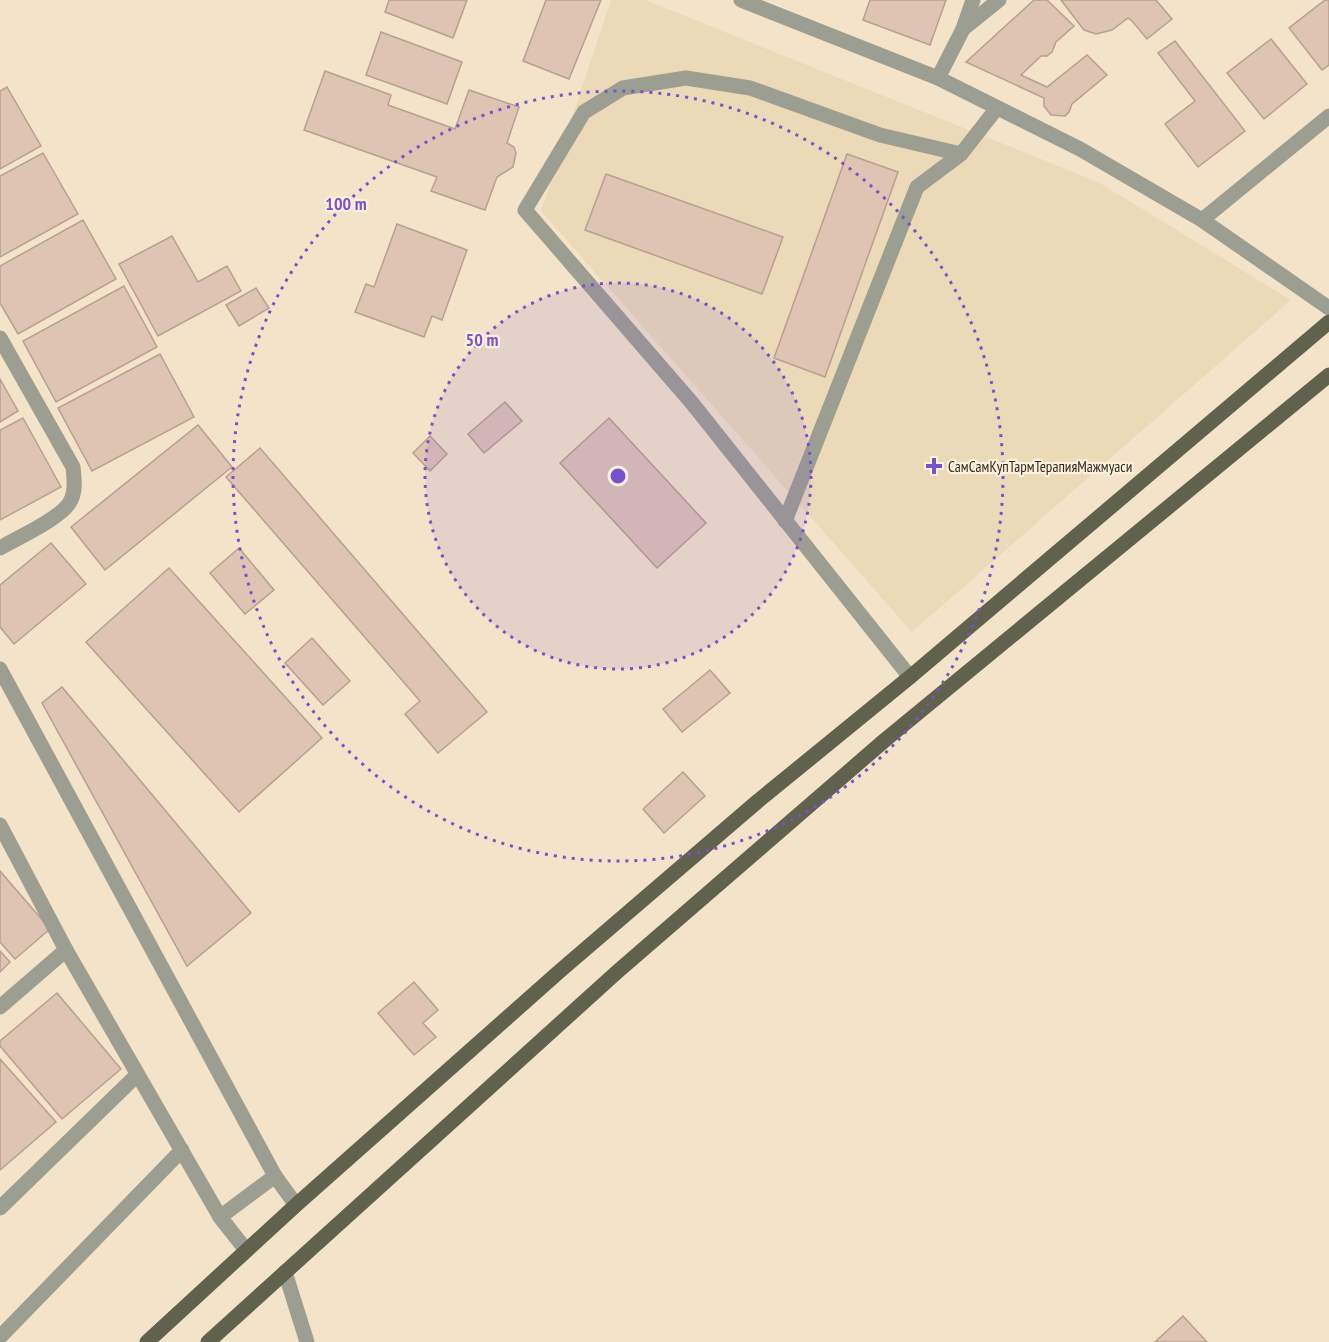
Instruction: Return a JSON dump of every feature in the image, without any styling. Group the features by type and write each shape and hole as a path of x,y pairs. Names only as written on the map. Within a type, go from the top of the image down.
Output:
{"main road":[{"path":"147,1342 296,1205 570,962 758,801 910,677 1329,322"},
{"path":"208,1342 617,972 885,740 1329,375"}],"street":[{"path":"741,0 938,78 1080,149 1202,220 1329,308"},
{"path":"938,78 963,29 973,0"},
{"path":"963,29 999,0"},
{"path":"910,677 692,403 525,210 584,112 623,88 686,78 750,88 880,135 961,154"},
{"path":"785,521 917,187 961,154 997,108"},
{"path":"1202,220 1329,116"},
{"path":"0,338 73,467 74,483 72,500 62,513 0,548"},
{"path":"0,669 275,1176 296,1205"},
{"path":"0,825 66,950 137,1075 220,1217 246,1250"},
{"path":"0,1007 66,950"},
{"path":"0,1208 137,1075"},
{"path":"0,1337 182,1150"},
{"path":"220,1217 275,1176"},
{"path":"285,1272 307,1342"}],"shaded area":[{"name":"СамСамКупТармТерапияМажмуаси","path":"611,0 645,0 1098,182 1291,300 912,632 541,211"}],"building":[{"path":"389,0 467,0 453,38 385,12"},
{"path":"546,0 601,0 569,79 523,61"},
{"path":"870,0 946,0 930,45 863,20"},
{"path":"1034,0 1047,0 1074,26 1056,42 1052,52 1047,56 1041,56 1021,75 1047,87 1087,55 1107,75 1072,104 1065,116 1051,115 1044,106 1044,98 966,62"},
{"path":"1061,0 1156,0 1172,19 1147,39 1128,18 1112,30 1096,34 1084,30"},
{"path":"1325,0 1329,0 1329,65 1322,70 1289,28"},
{"path":"381,32 462,62 447,104 366,75"},
{"path":"1271,39 1307,84 1264,119 1227,73"},
{"path":"1175,41 1245,131 1198,167 1165,124 1195,101 1158,53"},
{"path":"325,71 391,95 388,105 455,129 469,90 519,107 507,143 514,147 516,153 513,167 497,177 485,210 431,191 437,177 304,130"},
{"path":"7,87 41,146 0,169 0,91"},
{"path":"43,153 78,214 0,257 0,176"},
{"path":"847,154 898,172 825,377 774,358"},
{"path":"606,174 783,237 762,294 585,230"},
{"path":"83,220 116,279 18,334 0,303 0,266"},
{"path":"397,224 467,250 442,320 432,316 424,337 355,312 366,284 374,287"},
{"path":"172,236 198,282 227,266 241,291 158,336 119,264"},
{"path":"124,286 157,347 56,402 23,341"},
{"path":"256,288 269,308 239,326 226,305"},
{"path":"160,354 194,417 92,471 58,408"},
{"path":"0,379 18,411 0,422"},
{"path":"505,402 522,421 484,453 468,434"},
{"path":"23,418 61,487 0,520 0,430"},
{"path":"609,418 706,523 657,568 560,463"},
{"path":"198,425 232,467 105,570 71,527"},
{"path":"430,436 447,454 430,471 413,453"},
{"path":"260,448 487,712 438,753 405,714 420,701 226,477"},
{"path":"51,543 86,584 14,644 0,627 0,585"},
{"path":"239,548 274,590 245,614 210,573"},
{"path":"169,568 322,738 239,812 86,642"},
{"path":"312,638 350,681 323,705 285,663"},
{"path":"710,670 730,693 682,732 663,709"},
{"path":"62,687 251,913 187,966 42,703"},
{"path":"683,772 705,796 664,833 643,809"},
{"path":"0,871 50,929 15,959 0,942"},
{"path":"0,951 10,962 0,972"},
{"path":"414,982 438,1010 423,1023 436,1037 414,1055 378,1013"},
{"path":"57,993 121,1069 62,1119 0,1046 0,1041"},
{"path":"0,1059 56,1122 0,1170"},
{"path":"1183,1316 1207,1342 1155,1342"}],"place":[{"name":"СамСамКупТармТерапияМажмуаси","path":"934,466"}]}
